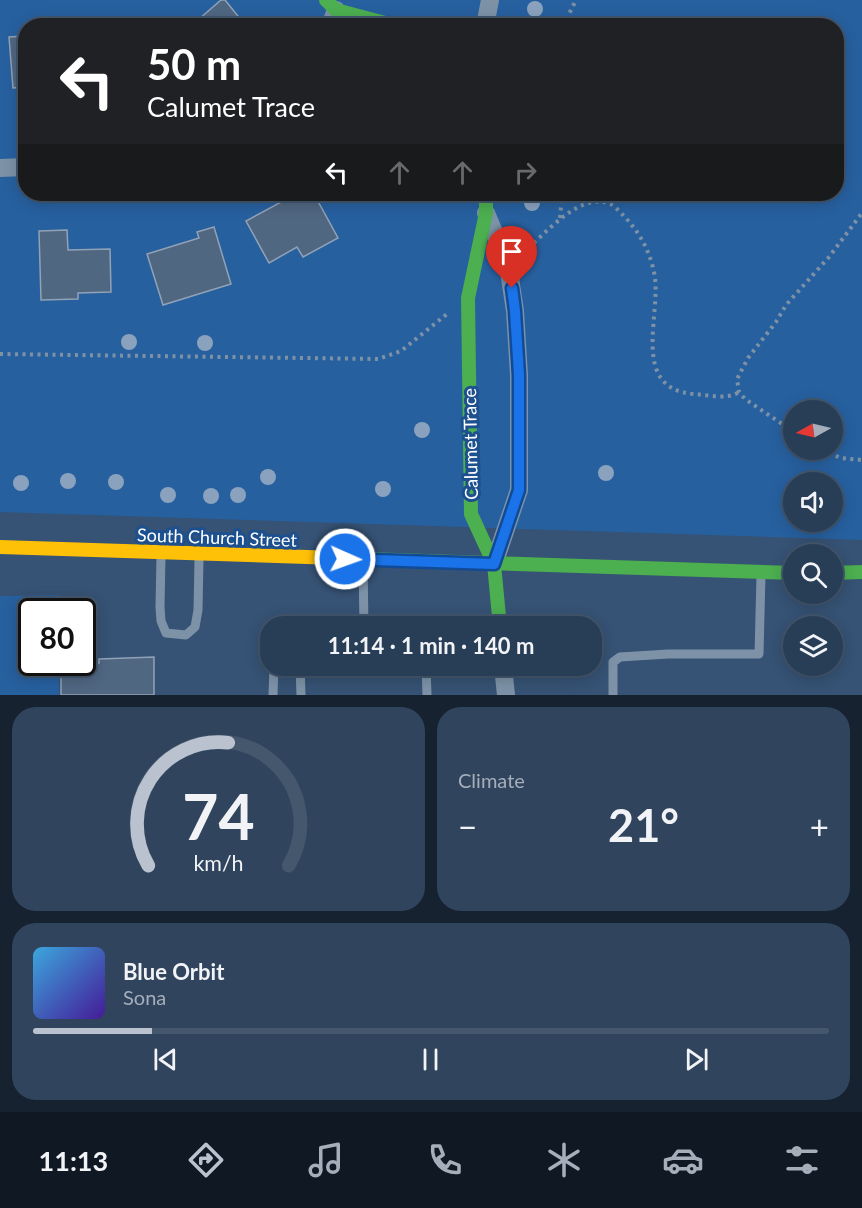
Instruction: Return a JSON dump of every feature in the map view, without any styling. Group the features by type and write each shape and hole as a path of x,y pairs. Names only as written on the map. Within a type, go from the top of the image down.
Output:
{"main road":[{"path":"331,12 360,18"},
{"name":"Calumet Trace","path":"486,201 486,213 468,298 471,514 494,564"},
{"name":"South Church Street","path":"0,548 783,573"},
{"path":"494,564 499,616"},
{"path":"843,573 862,572"}],"street":[{"path":"487,18 490,0"},
{"path":"0,168 18,167"},
{"name":"Calumet Trace","path":"486,213 508,265 515,311 519,375 519,490 494,564"},
{"path":"504,676 506,695"}],"lane":[{"path":"161,553 161,621 166,633 186,635 195,627 198,610 199,554"},
{"path":"363,559 364,616"},
{"path":"613,695 613,662 620,657 668,654 759,654 761,573"},
{"path":"273,695 274,676"},
{"path":"300,676 301,695"},
{"path":"426,676 427,695"}],"path":[{"path":"567,18 576,0"},
{"path":"560,218 561,201"},
{"path":"520,256 560,218 587,202 599,201 612,204 639,232 655,274 652,345 659,377 673,389 687,394 723,396 739,392"},
{"path":"783,425 745,399 739,392 738,379 748,358 786,305 829,257 862,213"},
{"path":"0,354 378,359 401,351 452,310"},
{"path":"843,458 862,460"}],"shaded area":[{"path":"0,0 862,0 862,540 0,512"},
{"path":"60,595 60,598 18,598 18,676 59,676 59,695 0,695 0,596"}],"building":[{"path":"221,0 225,0 240,18 200,18"},
{"path":"18,36 18,88 13,88 9,37"},
{"path":"283,201 318,201 338,238 303,257 297,247 269,263 246,221"},
{"path":"214,227 231,284 163,305 147,254 199,238 197,232"},
{"path":"67,230 68,250 110,249 111,292 78,293 78,299 41,300 39,231"},
{"path":"154,657 154,695 61,695 61,676 96,676 96,663 99,663 99,659"}],"traffic: fast":[{"path":"326,0 336,10 366,18"},
{"path":"486,201 486,213 468,298 471,514 494,564 499,616"},
{"path":"367,559 783,573"},
{"path":"843,573 862,572"}],"traffic: slow":[{"path":"0,547 367,559"}],"route":[{"path":"345,559 494,564 519,490 519,375 512,288"}]}
